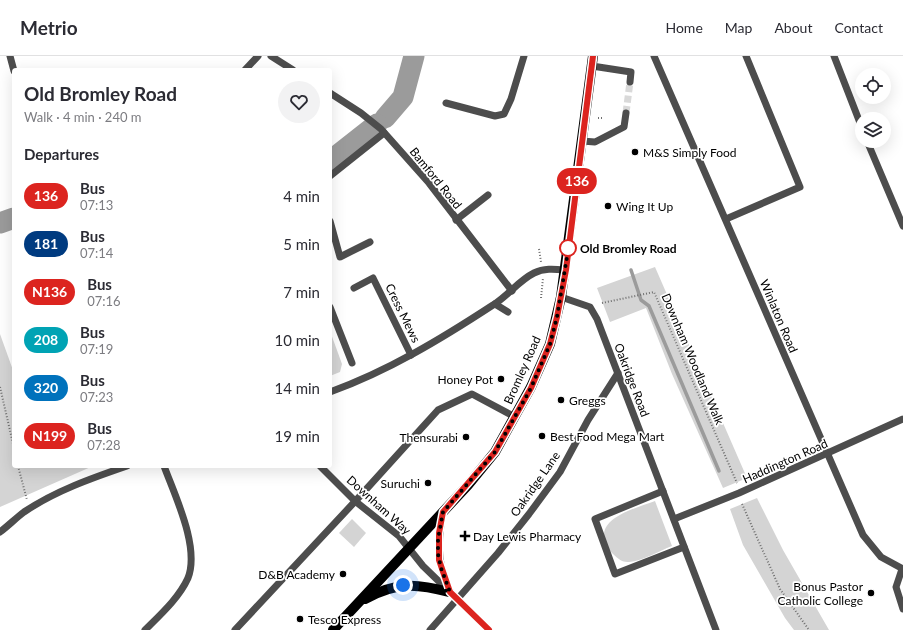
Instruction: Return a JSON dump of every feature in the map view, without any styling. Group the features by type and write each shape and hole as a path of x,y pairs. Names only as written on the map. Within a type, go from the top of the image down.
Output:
{"main road":[{"name":"Bromley Road","path":"333,630 443,512 495,452 531,388 550,344 561,297 566,270 593,61"},
{"path":"357,604 384,590 403,585 431,587 450,592"}],"street":[{"path":"10,56 13,68"},
{"path":"247,68 258,56"},
{"path":"271,56 290,68"},
{"path":"446,104 495,116 504,114 511,99 524,56"},
{"name":"Winlaton Road","path":"654,56 863,535 881,557 903,569"},
{"path":"726,219 800,187 746,56"},
{"path":"834,56 856,112"},
{"path":"593,61 631,72 630,82"},
{"name":"Bamford Road","path":"332,94 362,113 383,131 428,183 512,291"},
{"path":"582,141 595,142 624,127 626,113"},
{"path":"332,174 383,131"},
{"path":"870,148 903,226"},
{"path":"456,220 488,195"},
{"path":"332,228 340,257 370,242"},
{"path":"332,391 358,382 411,356 495,304 535,273 550,268 566,270"},
{"name":"Cress Mews","path":"354,288 373,278 411,356"},
{"name":"Oakridge Road","path":"561,297 583,303 594,311 716,630"},
{"path":"495,304 508,312"},
{"path":"332,312 352,363"},
{"name":"Oakridge Lane","path":"430,630 498,553 560,472 588,420 618,373"},
{"path":"235,630 438,410 472,394 515,417"},
{"name":"Haddington Road","path":"674,519 719,502 903,419"},
{"path":"0,532 24,512 60,492 87,480 121,468"},
{"path":"145,630 180,590 187,579 192,555 190,541 165,468"},
{"name":"Downham Way","path":"322,468 355,501 399,536 420,562 489,630"},
{"path":"663,491 595,519 615,574 684,547"},
{"path":"443,512 438,539 438,554 441,568 450,592"},
{"path":"903,569 896,587 903,609"}],"path":[{"name":"Downham Woodland Walk","path":"602,303 654,292 736,482"},
{"path":"0,387 12,439"},
{"path":"19,468 27,500"},
{"path":"742,504 780,589 808,630"}],"shaded area":[{"path":"655,267 747,478 723,488 672,374 646,308 610,322 597,288"},
{"path":"0,334 12,367 12,468 88,468 0,507"},
{"path":"332,336 342,364 340,372 332,375"},
{"path":"757,498 783,550 829,630 794,630 785,618 743,545 730,509"},
{"path":"655,501 672,546 645,558 624,562 611,552 605,541 604,532 608,524 625,512"},
{"path":"352,519 366,533 354,547 339,533"}],"waterway":[{"path":"385,118 403,97 414,56"},
{"path":"332,159 377,124"},
{"path":"0,223 12,219"},
{"path":"631,270 641,300 649,306 719,471"}],"tunnel":[{"path":"626,113 630,82"}],"bus line":[{"name":"136","path":"489,630 450,592 439,560 439,533 443,512 468,485 495,452 531,388 550,344 566,270 593,56"}],"place":[{"name":"M&S Simply Food","path":"635,152"},
{"name":"Wing It Up","path":"608,206"},
{"name":"Old Bromley Road","path":"568,248"},
{"name":"Honey Pot","path":"501,379"},
{"name":"Greggs","path":"561,400"},
{"name":"Best Food Mega Mart","path":"542,436"},
{"name":"Thensurabi","path":"466,437"},
{"name":"Suruchi","path":"428,483"},
{"name":"Day Lewis Pharmacy","path":"465,536"},
{"name":"D&B Academy","path":"343,574"},
{"name":"Bonus Pastor Catholic College","path":"871,593"},
{"name":"Tesco Express","path":"300,619"}],"route":[{"path":"403,585 431,587 450,592 444,578 438,554 438,539 443,512 468,485 495,452 531,388 550,344 557,317 569,245 568,248"}]}
